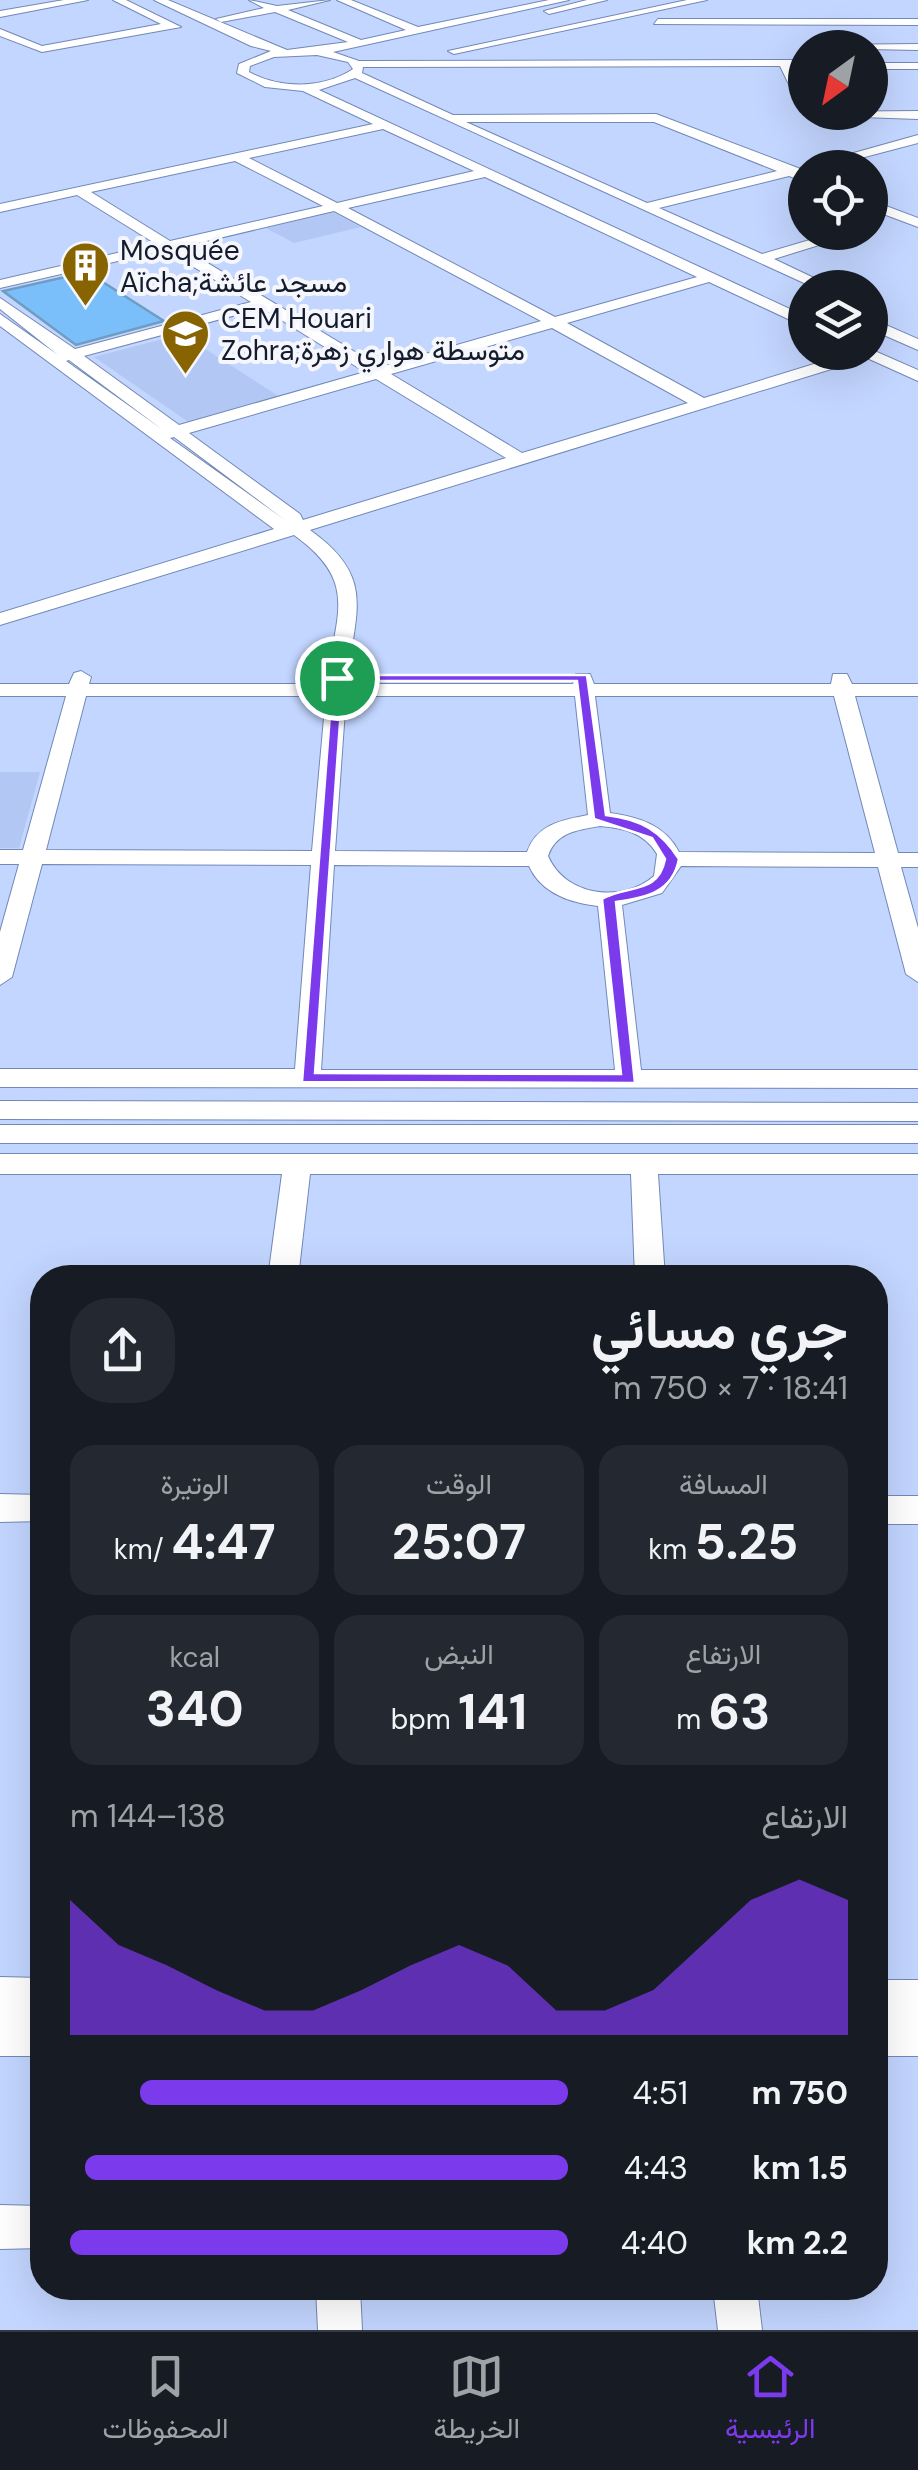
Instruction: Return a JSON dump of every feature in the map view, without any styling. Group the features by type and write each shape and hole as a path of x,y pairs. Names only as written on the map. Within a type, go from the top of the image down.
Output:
{"street":[{"path":"118,0 192,34"},
{"path":"143,0 242,46 243,73 258,81 347,94 788,296"},
{"path":"158,0 255,44 331,54 602,0"},
{"path":"181,0 272,42 308,52"},
{"path":"254,0 356,42"},
{"path":"221,18 325,0"},
{"path":"342,0 422,28"},
{"path":"360,0 422,28"},
{"path":"245,59 308,52 564,0"},
{"path":"450,44 668,0"},
{"path":"358,68 628,19 702,0"},
{"path":"0,14 58,2 81,6"},
{"path":"628,19 917,26"},
{"path":"628,19 639,53"},
{"path":"98,21 126,34"},
{"path":"654,36 788,42 778,22"},
{"path":"5,34 30,48 42,48 173,25"},
{"path":"885,30 917,26"},
{"path":"5,34 27,34"},
{"path":"888,47 918,47"},
{"path":"310,86 432,48"},
{"path":"470,48 466,54 482,63"},
{"path":"358,68 639,53 788,63"},
{"path":"358,68 639,53"},
{"path":"331,54 358,68 376,86 788,270"},
{"path":"888,64 918,64"},
{"path":"358,68 361,92 788,286"},
{"path":"376,86 383,76 404,68"},
{"path":"310,86 788,314"},
{"path":"888,113 918,115"},
{"path":"444,118 656,118 788,171"},
{"path":"0,208 388,124"},
{"path":"888,125 918,138"},
{"path":"873,150 918,138"},
{"path":"237,157 694,399 802,370"},
{"path":"0,284 488,172"},
{"path":"644,208 788,172"},
{"path":"79,191 513,455"},
{"path":"888,210 914,219"},
{"path":"888,223 914,219"},
{"path":"762,258 790,250"},
{"path":"156,438 712,277"},
{"path":"0,302 179,431 287,523"},
{"path":"52,360 265,303"},
{"path":"888,315 918,328"},
{"path":"0,319 156,438 318,543 346,582 350,604 337,683 320,858 307,1078"},
{"path":"888,331 918,345"},
{"path":"888,342 918,356"},
{"path":"888,349 898,347"},
{"path":"888,361 918,376"},
{"path":"0,610 790,370"},
{"path":"0,620 287,523"},
{"path":"7,676 79,683"},
{"path":"0,690 79,683 842,684 918,678"},
{"path":"0,977 36,857 79,683"},
{"path":"584,684 600,819"},
{"path":"842,684 918,690"},
{"path":"842,684 918,974"},
{"path":"600,819 621,821 657,835 672,859 670,873 659,885 642,894 609,899 572,894 540,872 538,846 546,835 580,820 600,819"},
{"path":"0,857 536,859"},
{"path":"672,859 918,860"},
{"path":"609,899 629,1079"},
{"path":"0,1078 918,1079"},
{"path":"0,1110 918,1112"},
{"path":"0,1134 918,1134"},
{"path":"0,1164 918,1164"},
{"path":"284,1265 296,1164"},
{"path":"644,1164 649,1265"},
{"path":"0,1508 30,1508"},
{"path":"888,1510 918,1510"},
{"path":"0,1998 30,1998"},
{"path":"888,2000 918,2000"},
{"path":"0,2036 30,2036"},
{"path":"888,2036 918,2036"},
{"path":"0,2227 30,2228"},
{"path":"339,2300 340,2330"},
{"path":"736,2300 740,2330"}],"shaded area":[{"path":"332,212 361,227 294,243 266,228"},
{"name":"CEM Houari Zohra;متوسطة هواري زهرة","path":"182,334 280,397 190,423 94,357"},
{"path":"0,772 40,772 19,848 0,848"}],"building":[{"name":"Mosquée Aïcha;مسجد عائشة","path":"87,272 164,321 76,345 3,291"}],"place":[{"name":"Mosquée Aïcha;مسجد عائشة","path":"85,308"},
{"name":"CEM Houari Zohra;متوسطة هواري زهرة","path":"186,376"}],"route":[{"path":"337,678 583,678 600,819 641,826 668,846 672,859 670,873 659,885 642,894 609,899 629,1079 307,1078 320,858 337,678"}]}
